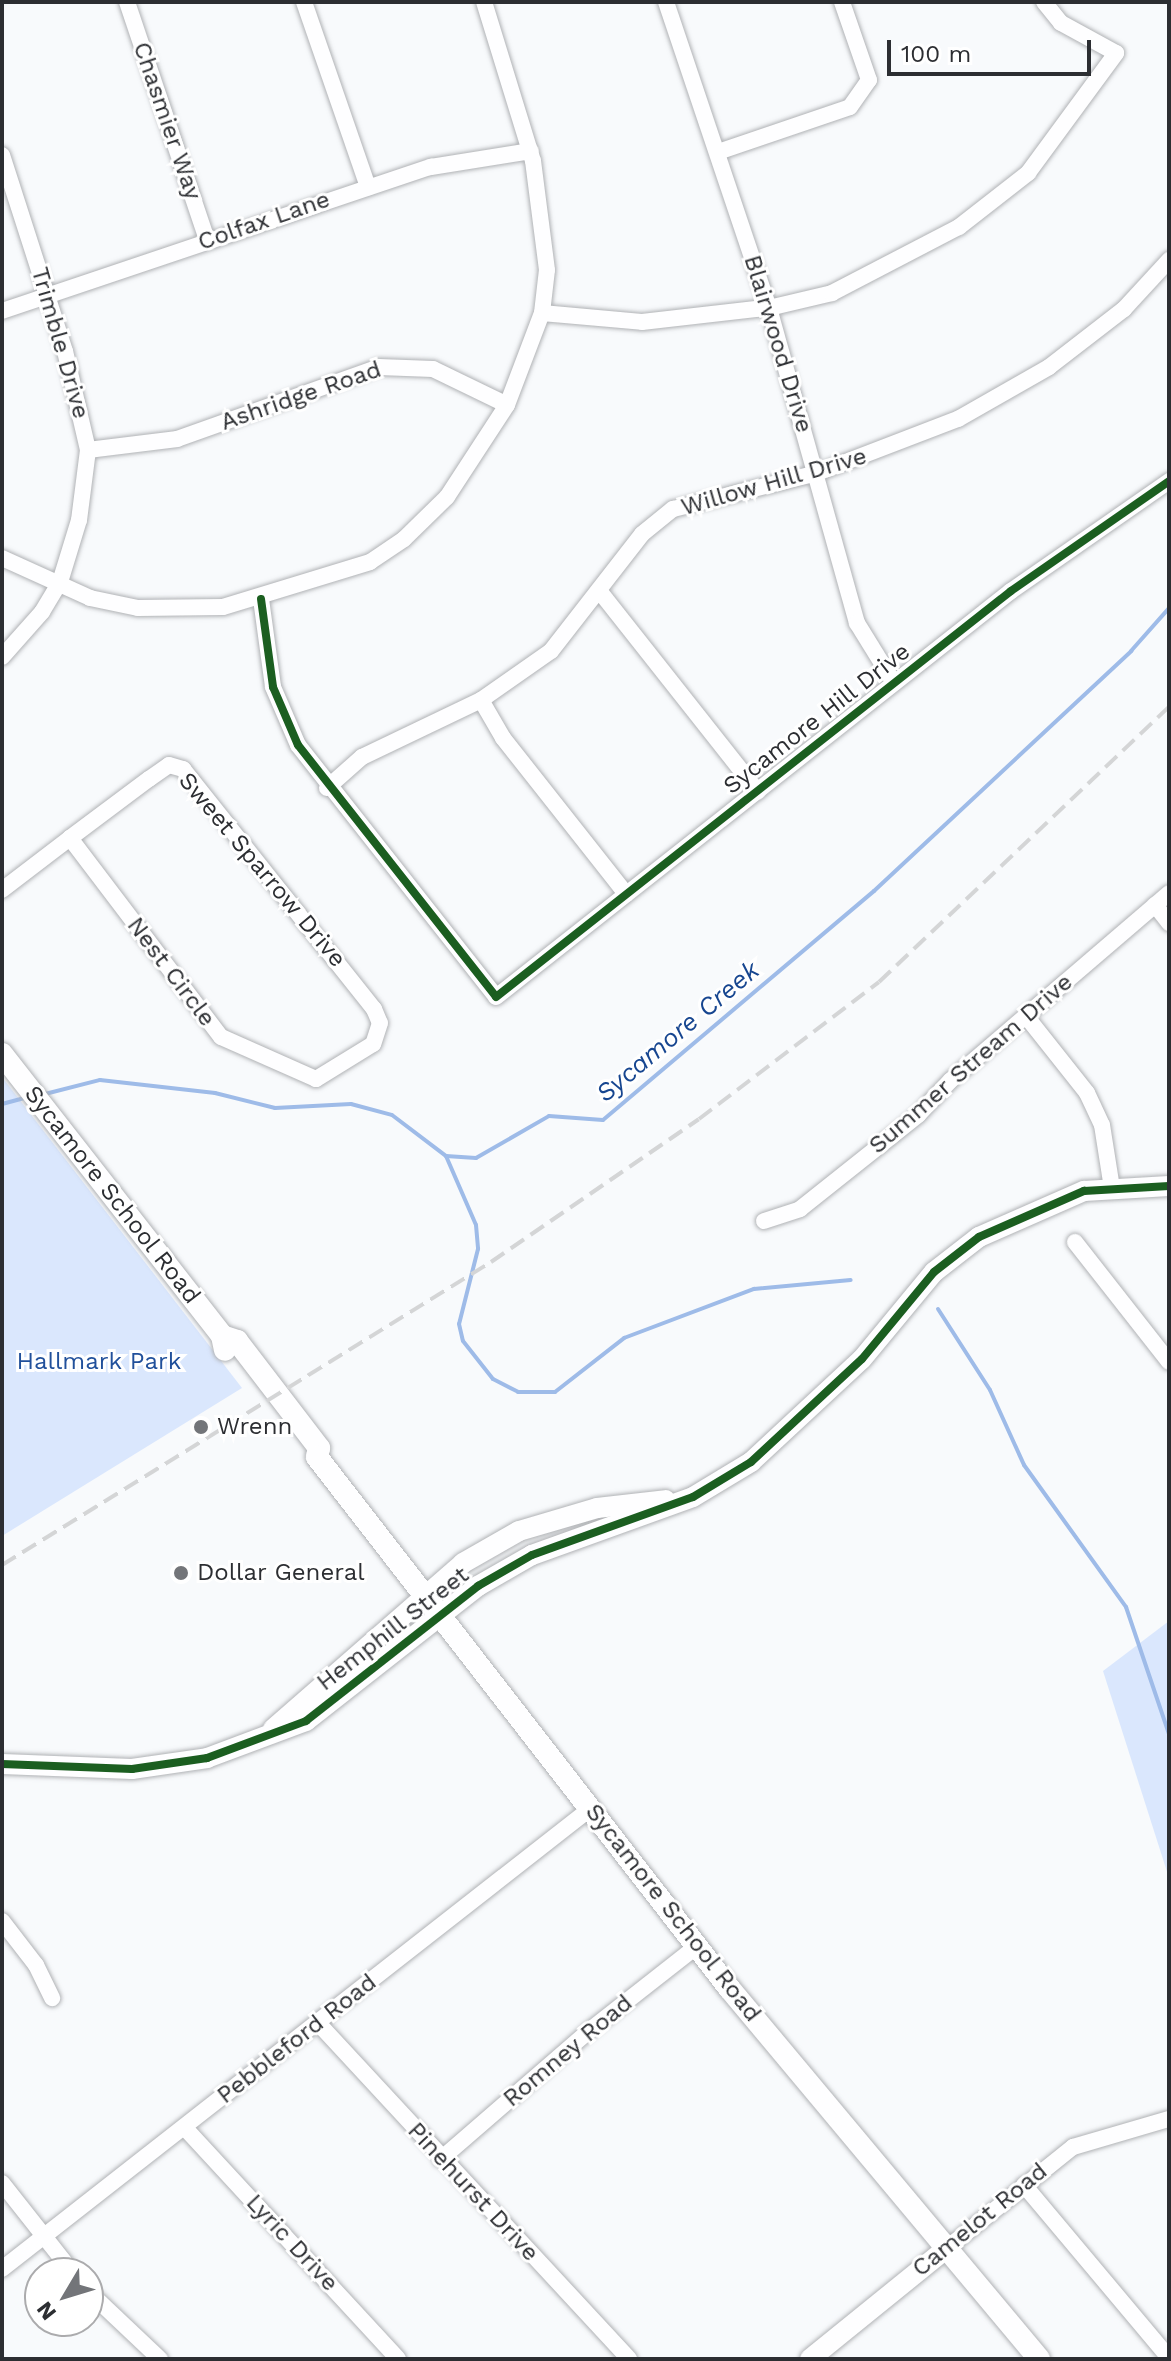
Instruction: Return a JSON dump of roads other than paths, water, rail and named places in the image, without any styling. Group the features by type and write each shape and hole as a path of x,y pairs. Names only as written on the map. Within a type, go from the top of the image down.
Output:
{"main road":[{"name":"Sycamore School Road","path":"2,1054 222,1336 225,1349 263,1402 307,1457 317,1457 697,1946 1039,2359"}],"street":[{"name":"Chasmier Way","path":"127,2 207,240"},
{"path":"304,2 368,187"},
{"path":"2,558 57,587 138,608 196,610 261,599 345,573 404,539 447,497 507,405 542,313 547,270 531,151 484,2"},
{"name":"Blairwood Drive","path":"666,2 769,308 857,623 894,683"},
{"path":"718,152 850,107 869,80 842,2"},
{"path":"542,313 642,322 769,308 832,293 959,227 1028,173 1089,97 1116,53 1061,23 1044,2"},
{"name":"Colfax Lane","path":"2,311 431,167 531,151"},
{"name":"Trimble Drive","path":"2,155 80,402 88,450 79,520 57,587 42,612 2,657"},
{"name":"Willow Hill Drive","path":"327,788 362,757 481,700 551,651 601,593 642,534 673,509 817,473 958,419 1049,367 1124,309 1169,260"},
{"name":"Ashridge Road","path":"88,450 177,439 379,367 433,369 507,405"},
{"name":"Sycamore Hill Drive","path":"327,788 496,997 1011,591 1169,481"},
{"path":"601,593 758,792"},
{"path":"261,599 273,687 298,745 327,788"},
{"path":"481,700 503,738 626,894"},
{"name":"Sweet Sparrow Drive","path":"2,890 169,765 183,769 374,1009 379,1035"},
{"name":"Nest Circle","path":"70,838 221,1037 316,1079 357,1055 379,1035"},
{"name":"Summer Stream Drive","path":"764,1221 800,1209 918,1115 1026,1016 1169,893"},
{"path":"1155,905 1169,923"},
{"path":"1026,1016 1087,1093 1102,1125 1112,1188"},
{"name":"Hemphill Street","path":"2,1764 132,1769 207,1758 306,1721 478,1586 532,1555 693,1497 751,1462 814,1408 947,1259 1010,1219 1084,1191 1169,1186"},
{"path":"1075,1242 1169,1362"},
{"name":"Hemphill Street","path":"261,1740 463,1563 519,1531 597,1508 693,1497"},
{"name":"Pebbleford Road","path":"2,2269 591,1808"},
{"path":"2,1921 36,1965 52,1998"},
{"name":"Romney Road","path":"441,2159 590,2030 697,1946"},
{"name":"Pinehurst Drive","path":"318,2023 629,2359"},
{"name":"Camelot Road","path":"810,2359 1073,2147 1169,2119"},
{"name":"Lyric Drive","path":"185,2128 398,2359"},
{"path":"2,2183 60,2257"},
{"path":"1024,2185 1169,2358"},
{"path":"104,2306 160,2359"}],"waterway":[{"name":"Sycamore Creek","path":"45,1094 100,1080 215,1093 275,1108 351,1104 392,1115 446,1156 476,1158 549,1116 603,1120 874,891 1131,651 1169,608"},
{"name":"Sycamore Creek","path":"2,1104 28,1097"},
{"path":"446,1156 476,1225 478,1249 459,1324 463,1341 493,1379 518,1392 555,1392 624,1338 754,1289 851,1280"},
{"path":"938,1309 990,1390 1024,1465 1126,1607 1169,1734"}],"railway":[{"path":"2,1565 491,1262 699,1119 879,982 1169,707"}],"place":[{"name":"Wrenn","path":"201,1427"},
{"name":"Dollar General","path":"181,1573"}],"park label":[{"name":"Hallmark Park","path":"99,1362"}]}
